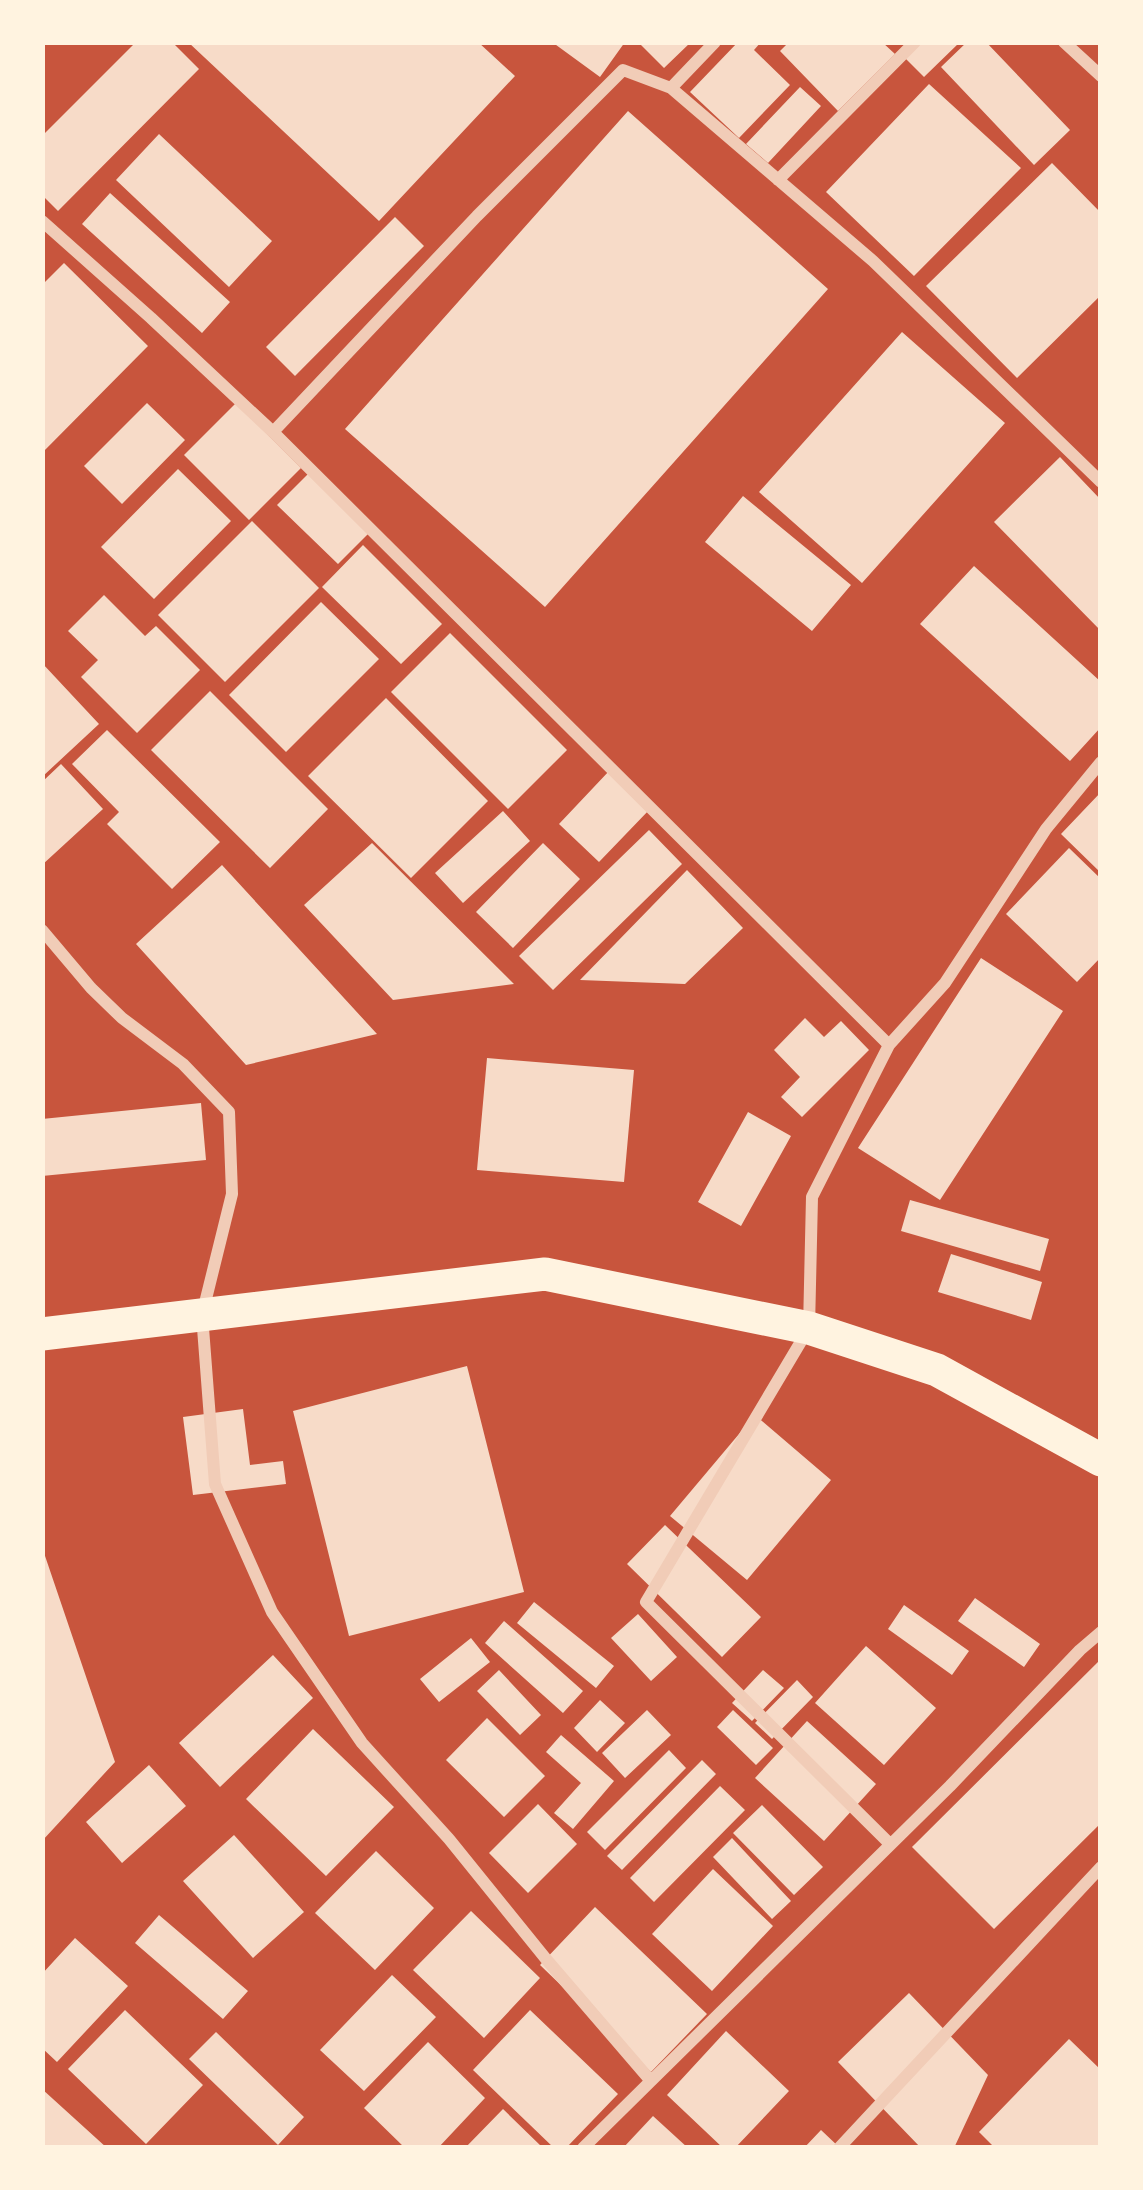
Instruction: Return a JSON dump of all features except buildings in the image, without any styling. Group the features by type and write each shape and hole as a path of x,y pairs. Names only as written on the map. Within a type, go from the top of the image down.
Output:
{"highway":[{"path":"42,1334 545,1274 809,1328 937,1370 1101,1460"}],"street":[{"path":"671,88 715,42"},
{"path":"778,180 915,42"},
{"path":"1064,42 1101,76"},
{"path":"273,432 623,70 671,88 873,261 1101,482"},
{"path":"42,221 273,432 889,1045"},
{"path":"890,1844 646,1602 809,1328 812,1197 889,1045 945,983 1046,829 1101,762"},
{"path":"42,930 91,988 183,1064 230,1112 232,1194 202,1315 215,1484 272,1612 362,1743 449,1839 651,2081"},
{"path":"584,2148 1101,1632"},
{"path":"839,2148 1101,1867"}]}
